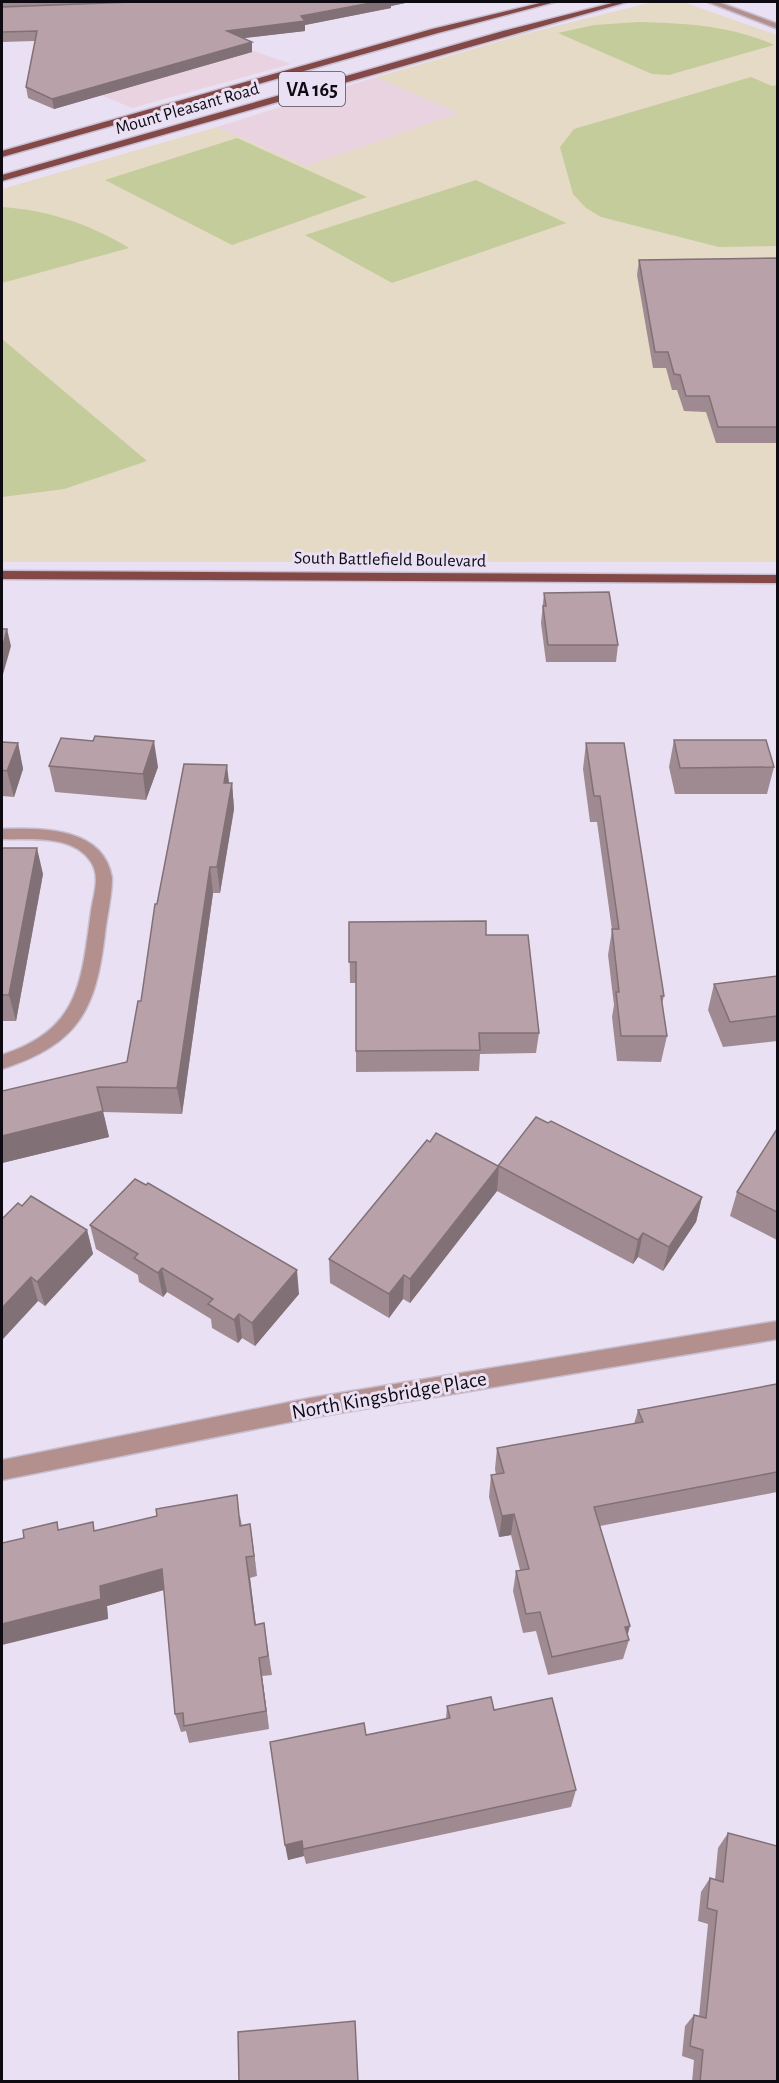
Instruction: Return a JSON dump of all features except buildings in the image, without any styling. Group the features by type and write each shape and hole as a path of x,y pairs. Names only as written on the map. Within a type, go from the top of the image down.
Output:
{"main road":[{"name":"Mount Pleasant Road","path":"2,154 435,30 551,2"},
{"name":"Mount Pleasant Road","path":"2,178 495,36 623,2"},
{"name":"South Battlefield Boulevard","path":"2,575 777,579"}],"street":[{"path":"712,2 777,27"},
{"path":"2,834 58,837 84,846 100,861 104,879 88,981 79,1008 72,1020 45,1042 17,1058 2,1062"},
{"name":"North Kingsbridge Place","path":"2,1470 310,1408 777,1330"}],"shaded area":[{"path":"653,2 686,3 777,35 777,562 2,562 2,189 217,127 306,166 459,113 376,77 528,33"},
{"path":"217,38 291,64 132,108 69,82"},
{"path":"376,77 460,113 306,166 217,127"}],"green space":[{"path":"639,22 674,23 725,30 774,45 669,75 652,74 558,33 594,25"},
{"path":"751,77 772,86 777,85 777,246 719,247 601,217 586,208 573,194 560,147 574,129"},
{"path":"237,138 367,197 232,245 105,180"},
{"path":"476,180 566,223 392,283 305,235"},
{"path":"2,207 35,211 84,225 129,248 2,283"},
{"path":"2,339 147,461 64,489 2,497"}]}
